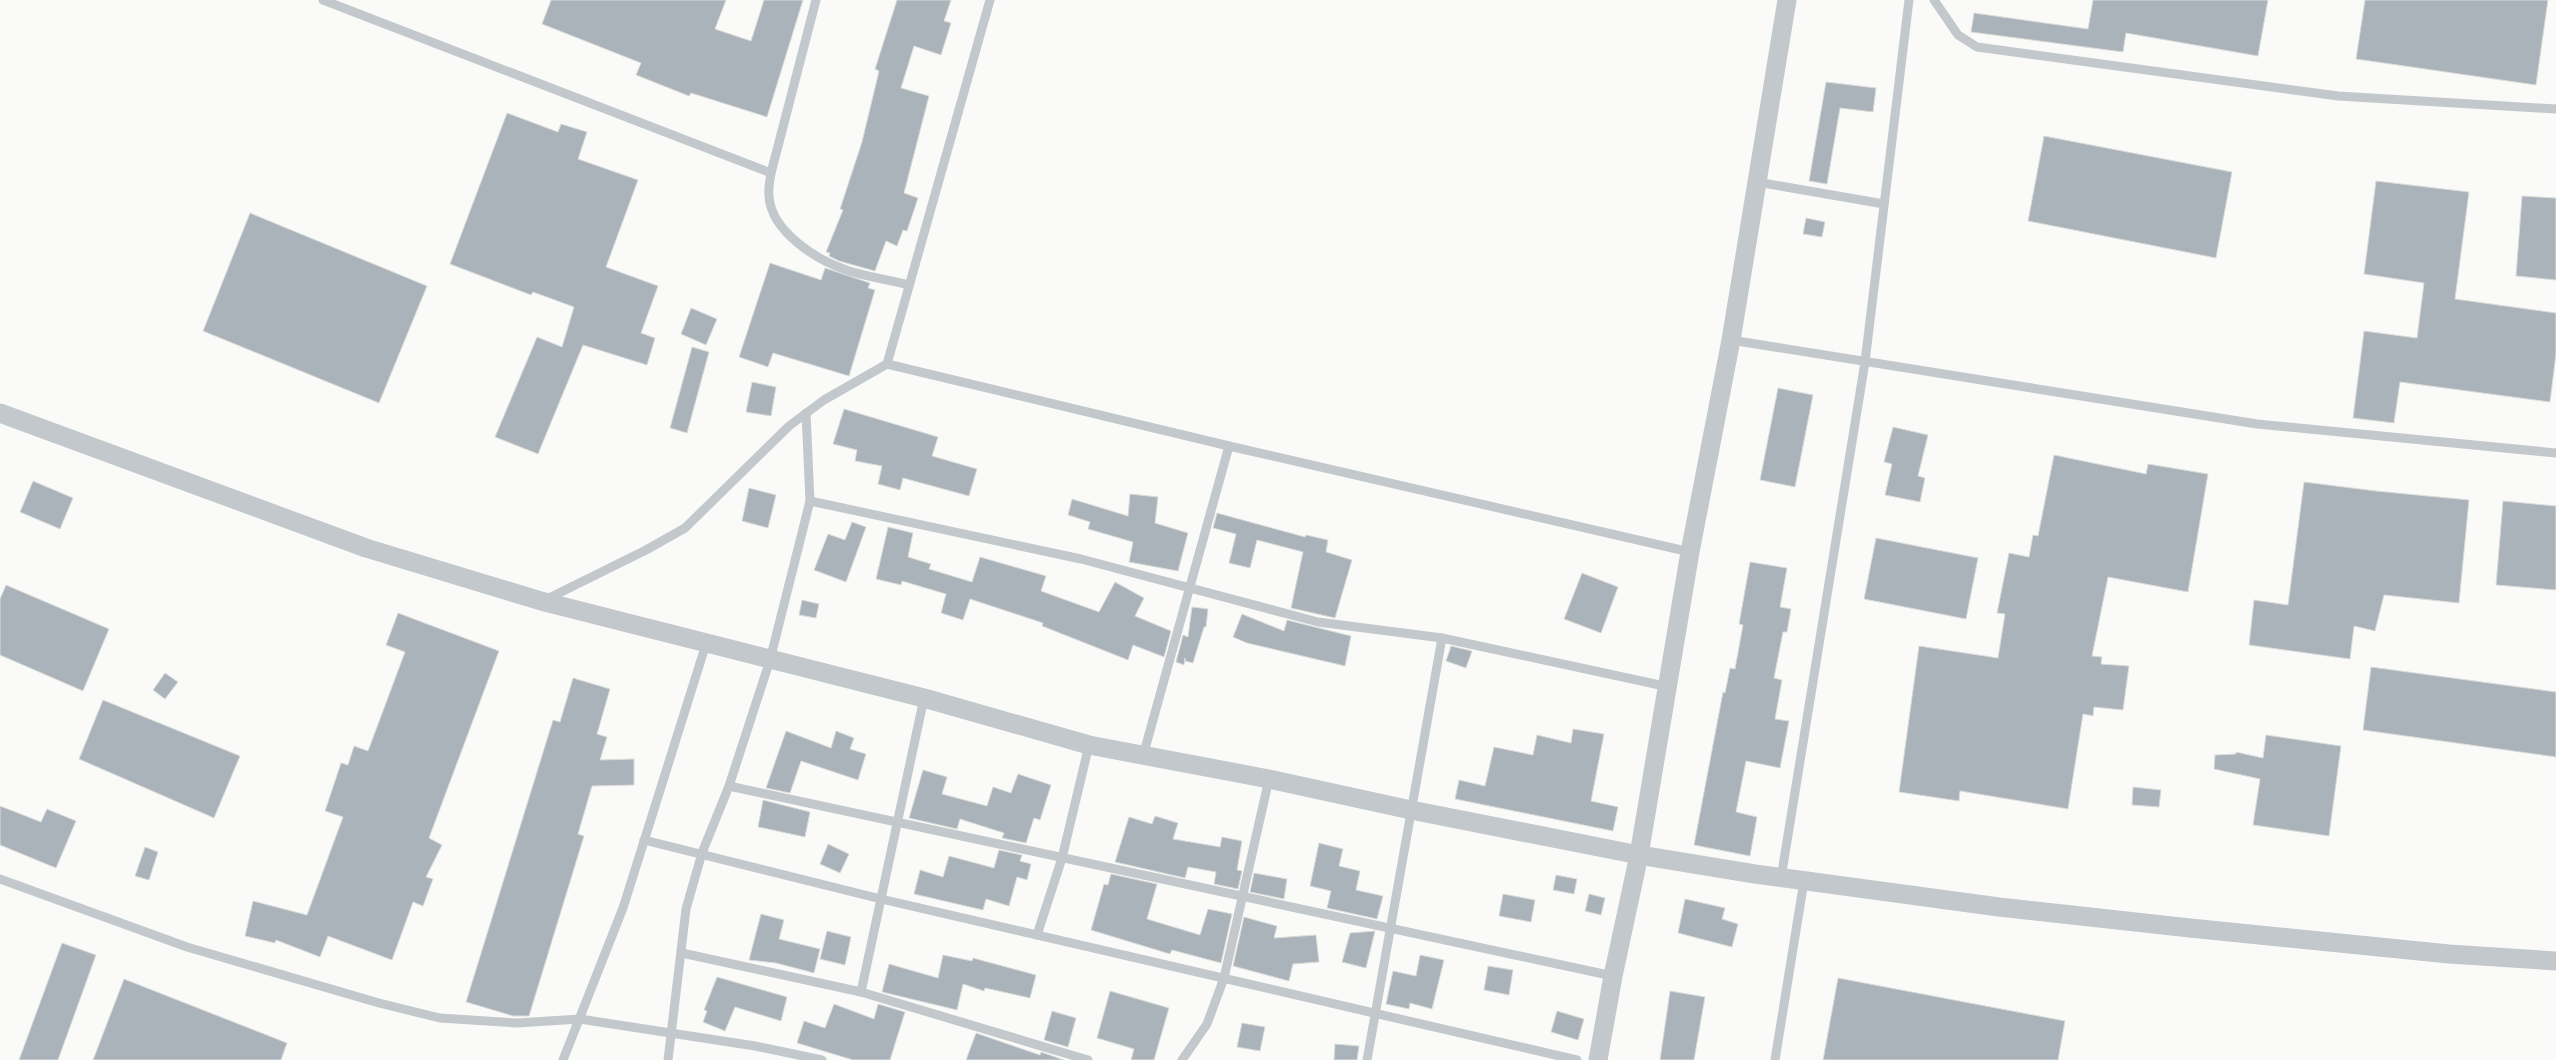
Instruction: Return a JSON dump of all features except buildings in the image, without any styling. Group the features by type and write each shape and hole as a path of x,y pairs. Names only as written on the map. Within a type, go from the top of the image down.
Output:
{"street":[{"path":"1598,1060 1613,976 1639,855 1669,687 1690,552 1731,340 1787,0"},
{"path":"0,413 366,548 541,601 924,698 1089,745 1269,779 1411,810 1639,855 1781,878 1998,907 2190,928 2449,954 2556,961"}],"lane":[{"path":"323,0 771,172"},
{"path":"816,0 771,172 768,196 775,216 788,234 828,262 848,270 909,285"},
{"path":"887,364 990,0"},
{"path":"1781,878 1865,362 1909,0"},
{"path":"1934,0 1958,36 1978,47 2338,96 2556,108"},
{"path":"1757,182 1884,204"},
{"path":"1731,340 2257,424 2556,453"},
{"path":"541,601 646,550 685,528 789,426 845,387 887,364 1229,446 1690,552"},
{"path":"668,1060 686,909 702,853 729,786 770,660 810,501 806,414"},
{"path":"1144,756 1229,446"},
{"path":"810,501 1081,559 1189,590 1318,622 1442,638 1669,687"},
{"path":"1367,1060 1442,638"},
{"path":"564,1060 623,908 706,644"},
{"path":"861,992 924,698"},
{"path":"1037,935 1062,858 1089,745"},
{"path":"1182,1060 1207,1024 1224,978 1269,779"},
{"path":"729,786 1613,976"},
{"path":"644,840 881,899 1577,1060"},
{"path":"0,879 187,947 379,1004 440,1018 485,1022 551,1022 580,1019 672,1032 822,1060"},
{"path":"1775,1060 1804,881"},
{"path":"682,953 861,992 1088,1060"}]}
